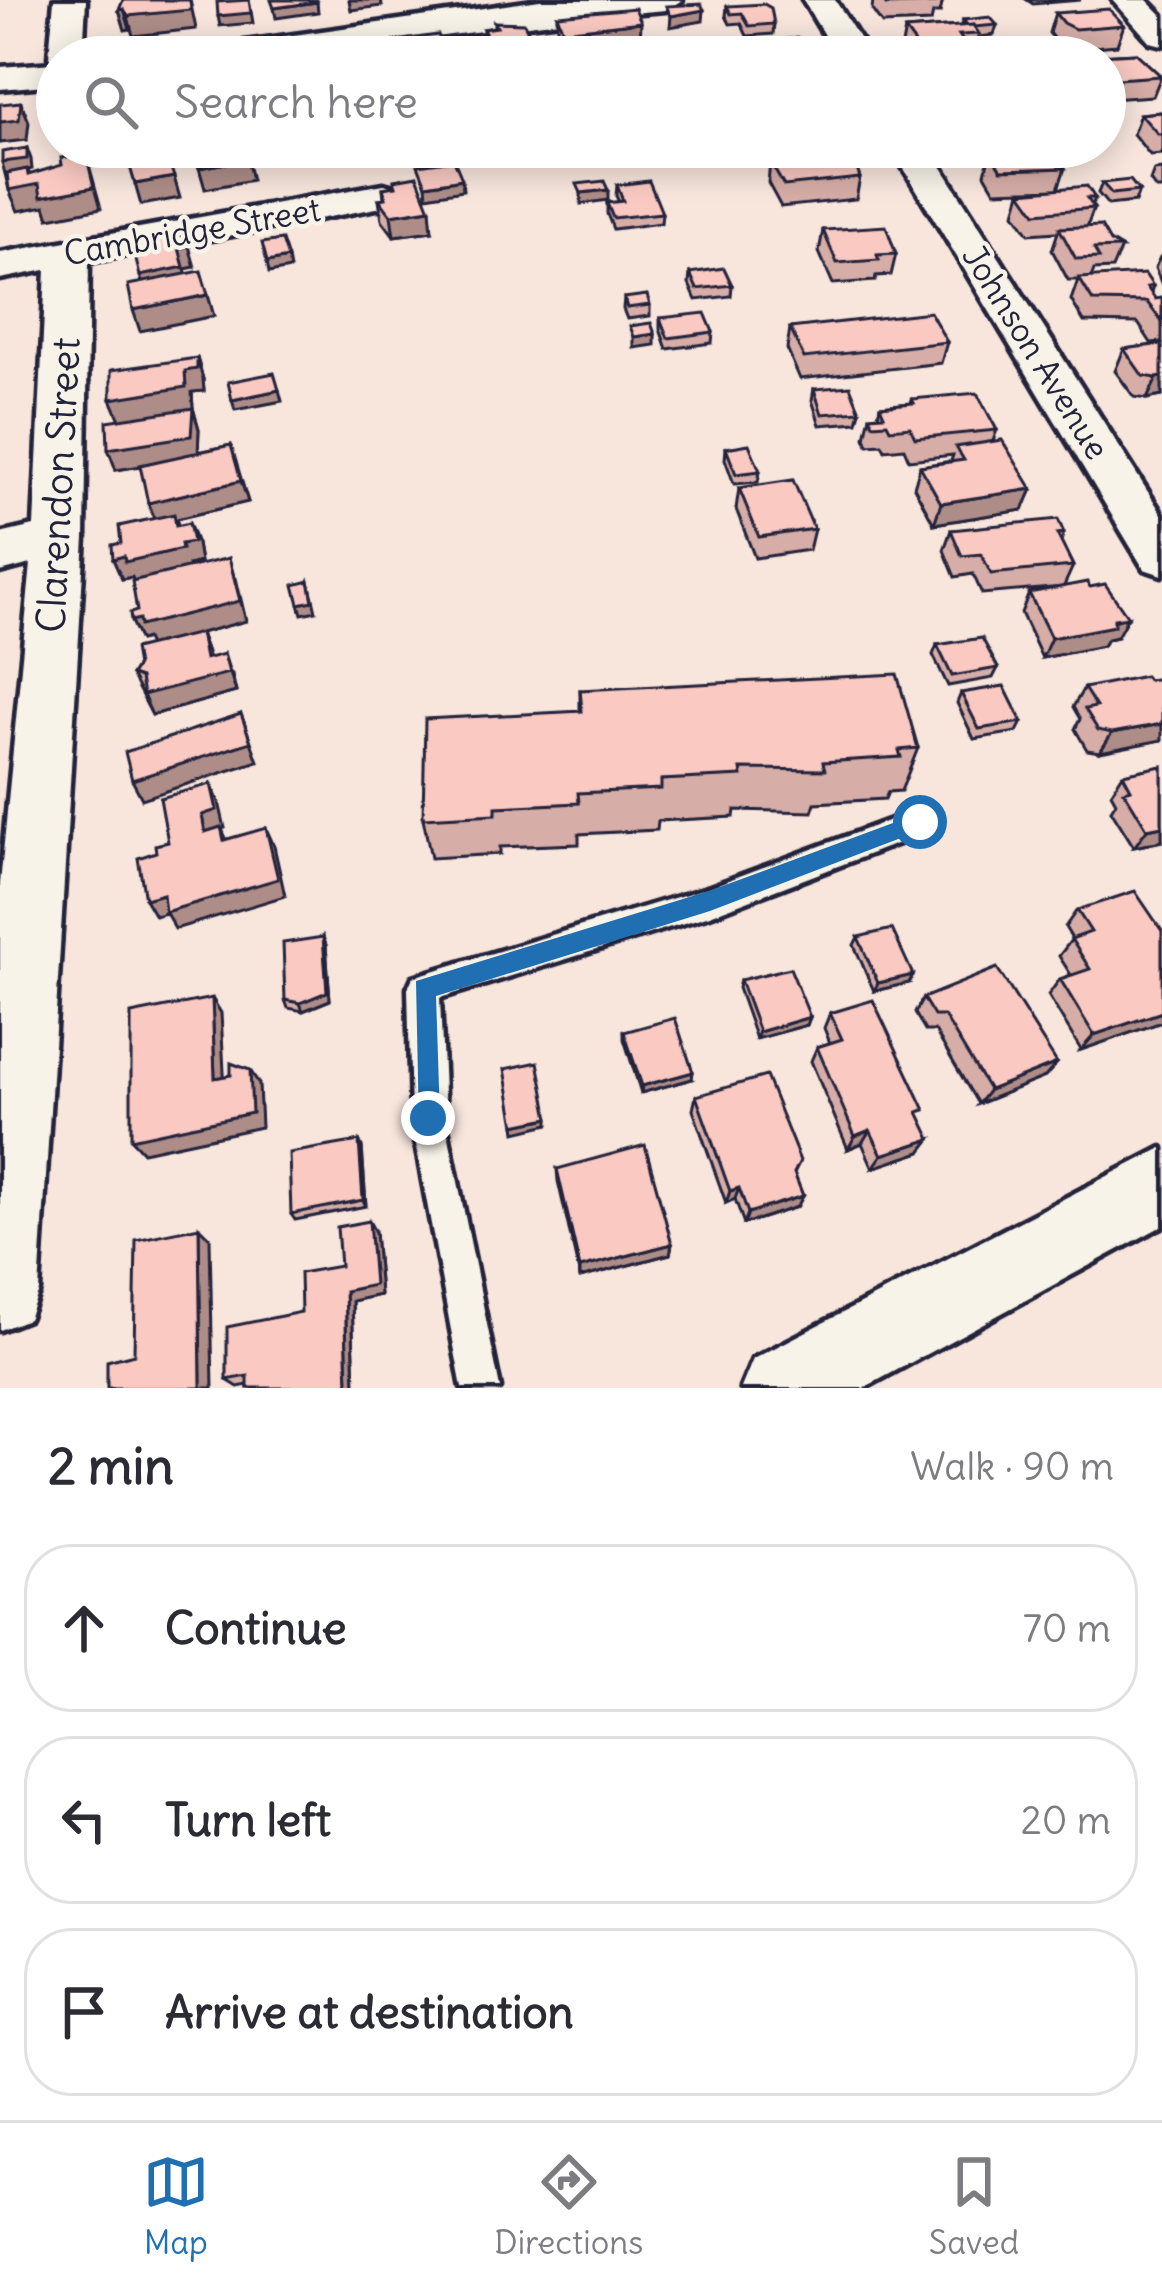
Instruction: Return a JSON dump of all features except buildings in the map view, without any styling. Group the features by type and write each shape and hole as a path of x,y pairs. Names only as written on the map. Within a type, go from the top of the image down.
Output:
{"street":[{"path":"67,36 70,0"},
{"path":"356,36 539,10 666,0"},
{"path":"819,0 841,36"},
{"path":"1129,0 1162,35"},
{"path":"0,78 36,75"},
{"name":"Johnson Avenue","path":"923,168 1162,556"},
{"name":"Cambridge Street","path":"0,266 384,196"},
{"name":"Clarendon Street","path":"0,1291 59,538 68,253"},
{"path":"0,553 59,538"},
{"path":"782,1388 1162,1185"}],"lane":[{"path":"481,1388 428,1118 424,988 710,901 920,822"}],"route":[{"path":"428,1118 424,988 710,901 920,822"}]}
